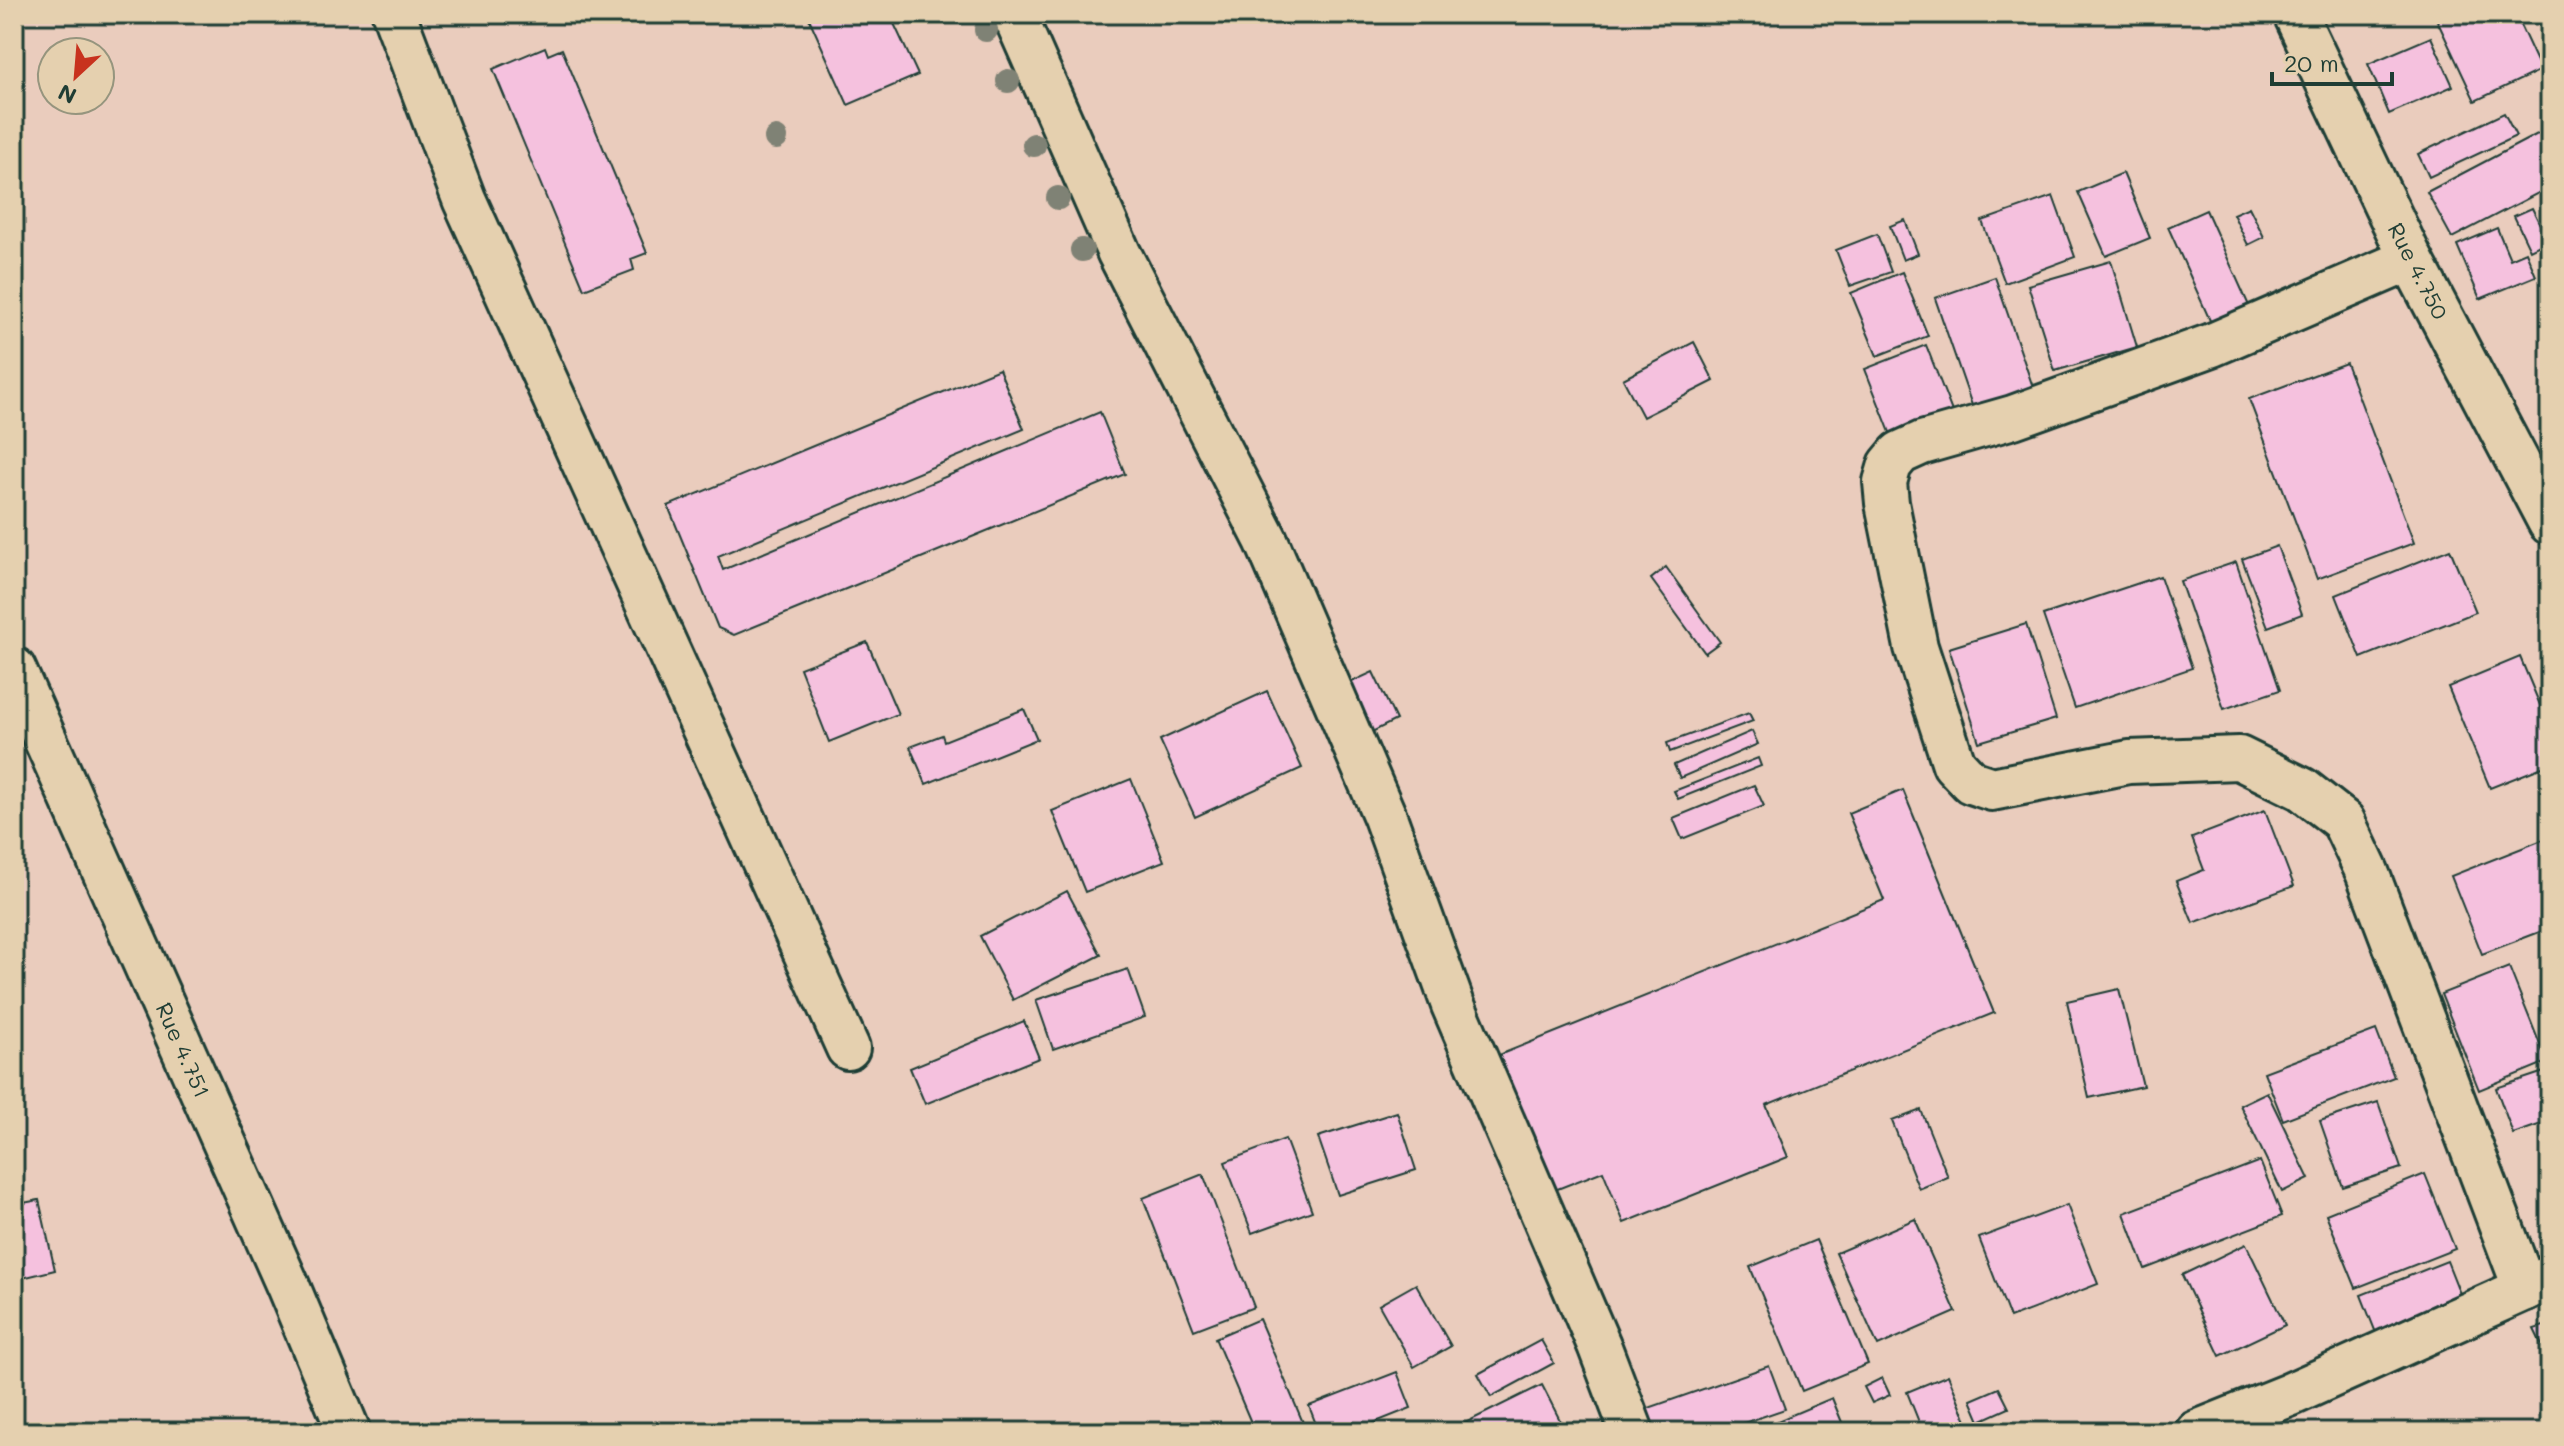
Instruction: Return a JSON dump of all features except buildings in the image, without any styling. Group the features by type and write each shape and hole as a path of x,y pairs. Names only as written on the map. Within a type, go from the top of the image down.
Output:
{"street":[{"path":"394,14 464,199 848,1048"},
{"path":"1014,14 1119,253 1266,540 1385,817 1453,1005 1599,1345 1632,1432"},
{"name":"Rue 4.750","path":"2295,14 2411,259 2550,523"},
{"path":"2197,1432 2289,1395 2538,1284 2343,821 2302,789 2239,758 2129,762 1992,789 1971,782 1954,764 1916,647 1885,482 1890,465 1900,453 1922,443 2013,417 2212,345 2411,259"},
{"name":"Rue 4.751","path":"14,669 288,1286 349,1432"}]}
